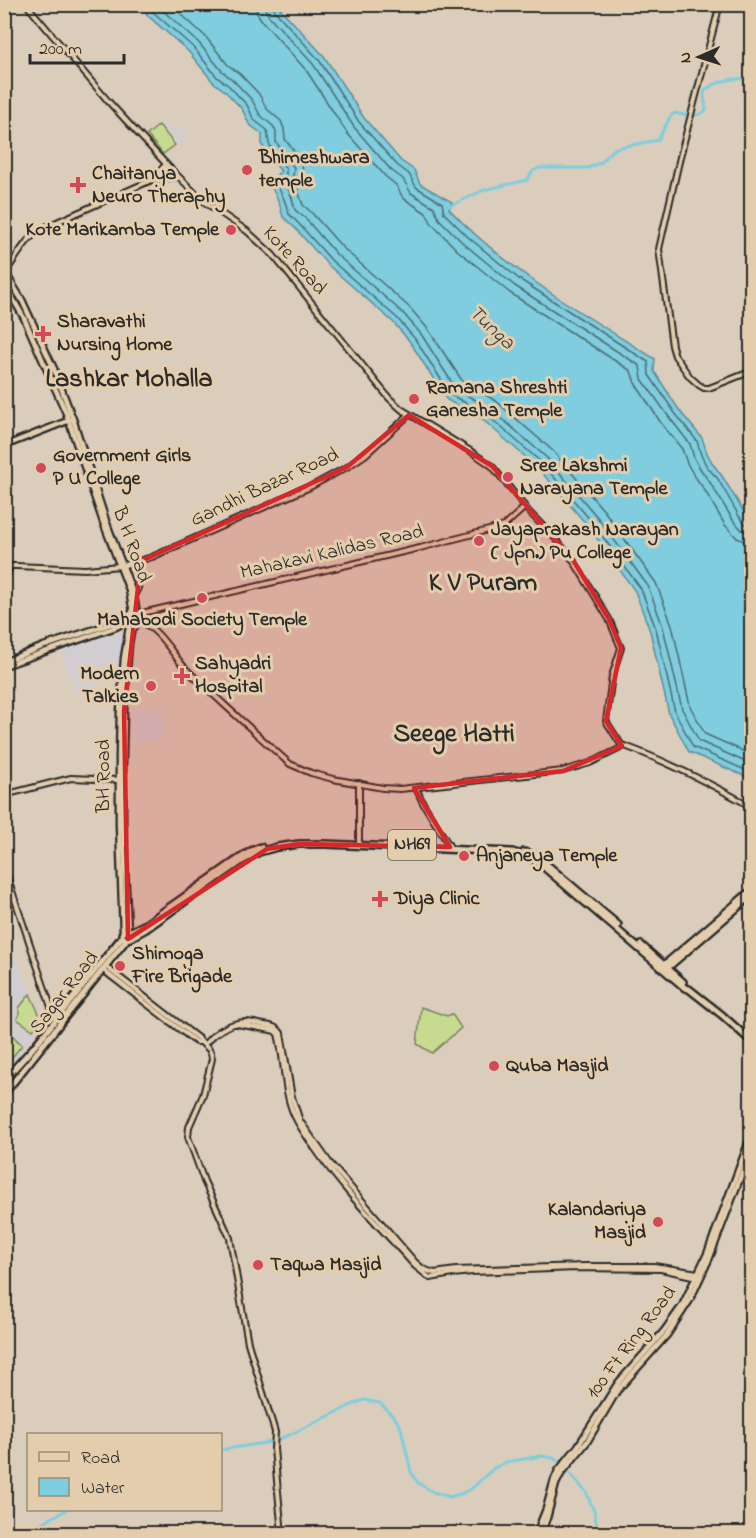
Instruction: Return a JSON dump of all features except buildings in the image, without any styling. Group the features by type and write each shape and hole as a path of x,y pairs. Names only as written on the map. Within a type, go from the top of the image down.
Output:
{"highway":[{"name":"NH69","path":"126,935 256,849 286,841 309,840 359,845 512,852 529,857 550,870 658,959 664,967"},
{"name":"NH69","path":"126,935 146,929 236,865 259,852 277,847 299,844 517,850 531,854 664,967"},
{"path":"658,959 674,959 752,890"},
{"path":"664,967 752,896"},
{"name":"Sagar Road","path":"4,1094 104,968 126,935"},
{"name":"Sagar Road","path":"4,1080 126,935"},
{"path":"674,959 677,975"},
{"path":"664,967 677,975 689,989 727,1020 751,1044"},
{"path":"664,967 685,988 689,989"}],"main road":[{"path":"4,275 22,300 54,369 101,517 122,566 136,613 140,618 138,622 133,623 129,620 44,646 4,664"},
{"path":"4,283 24,318 71,420"},
{"path":"4,446 71,420"},
{"name":"B H Road","path":"122,566 135,596 136,613"},
{"path":"129,620 130,614 136,613"},
{"path":"4,664 116,627 129,620"},
{"name":"BH Road","path":"121,780 120,711 129,620"},
{"name":"BH Road","path":"126,935 119,824 128,658 131,633 138,622"},
{"path":"116,627 127,636"},
{"name":"100 Ft Ring Road","path":"699,1276 752,1133"},
{"name":"100 Ft Ring Road","path":"560,1473 618,1383 654,1343 682,1306 699,1276 752,1147"},
{"path":"536,1533 546,1509 554,1479 560,1473"},
{"path":"541,1533 548,1518 560,1473"}],"street":[{"name":"Kote Road","path":"26,4 166,165 203,201 247,231 273,255 389,398 409,415 492,466 573,560 609,619 621,648 612,676 606,721 622,746"},
{"path":"720,4 659,249 672,346 678,362 690,377 702,387 709,388 752,371"},
{"path":"154,179 166,165"},
{"path":"4,275 35,233 41,229 154,179 178,177"},
{"name":"Gandhi Bazar Road","path":"4,582 10,566 85,569 122,566 152,558 319,483 365,455 409,415"},
{"name":"Mahakavi Kalidas Road","path":"136,613 420,548 504,526 525,507"},
{"path":"135,596 141,561"},
{"path":"138,622 145,623 152,629 185,668 290,764 311,773 383,788 416,788 563,771 590,763 622,746 639,751 712,785 752,807"},
{"path":"4,795 71,778 121,780"},
{"path":"359,783 359,845"},
{"path":"416,788 450,847"},
{"path":"4,867 55,1020"},
{"path":"104,968 199,1039 210,1051 212,1059 203,1095 189,1127 188,1137 204,1181 230,1238 248,1343 275,1432 274,1444 282,1533"},
{"path":"202,1043 228,1026 237,1024 271,1030 278,1034 287,1092 298,1123 343,1186 427,1277 435,1278 472,1272 576,1268 661,1269 699,1276"}],"highlighted area":[{"path":"409,415 492,466 573,560 609,619 621,648 606,721 622,746 563,771 414,788 450,847 299,844 267,849 128,939 124,711 141,561 347,467"}],"shaded area":[{"path":"164,120 172,130 179,124 190,141 178,131 176,134 183,142 179,146 160,124"},
{"path":"119,630 124,634 120,679 74,692 61,651"},
{"path":"164,708 162,741 132,741 132,709"},
{"path":"4,932 44,1020 5,1075 4,1075"}],"green space":[{"path":"159,125 175,145 163,154 147,135"},
{"path":"30,994 42,1020 33,1030 17,1019 19,1008"},
{"path":"421,1007 447,1016 452,1014 461,1028 432,1053 417,1044"},
{"path":"8,1031 22,1045 5,1066 5,1033"}],"water":[{"name":"Tunga","path":"140,5 277,5 324,56 364,118 401,161 414,170 420,184 452,202 449,209 521,272 655,359 654,371 679,410 702,438 713,464 751,522 751,779 689,752 669,714 650,631 635,591 588,526 538,468 482,419 447,400 410,342 393,322 328,265 283,217 279,202 269,182 281,171 262,145 262,134 249,124 242,109 213,82 188,51 147,15 145,7"}],"waterway":[{"path":"450,206 484,190 527,180 533,171 539,168 588,168 602,162 616,148 658,140 674,113 695,115 706,110 705,90 723,81 743,79 746,83 745,108 752,122"},
{"path":"222,1450 271,1442 364,1400 380,1403 395,1418 401,1428 411,1472 418,1483 433,1492 450,1497 471,1489 494,1468 506,1462 542,1456 553,1458 561,1463 586,1492 594,1511 599,1534"},
{"path":"21,1534 64,1511"},
{"path":"737,1534 752,1522"}],"place":[{"name":"Bhimeshwara temple","path":"247,170"},
{"name":"Chaitanya Neuro Theraphy","path":"78,185"},
{"name":"Kote Marikamba Temple","path":"231,230"},
{"name":"Sharavathi Nursing Home","path":"43,334"},
{"name":"Ramana Shreshti Ganesha Temple","path":"414,399"},
{"name":"Government Girls P U College","path":"41,468"},
{"name":"Sree Lakshmi Narayana Temple","path":"508,477"},
{"name":"Jayaprakash Narayan ( Jpn.) Pu College","path":"479,541"},
{"name":"Mahabodi Society Temple","path":"202,598"},
{"name":"Sahyadri Hospital","path":"182,676"},
{"name":"Modern Talkies","path":"151,686"},
{"name":"Anjaneya Temple","path":"464,856"},
{"name":"Diya Clinic","path":"380,899"},
{"name":"Shimoga Fire Brigade","path":"120,966"},
{"name":"Quba Masjid","path":"494,1066"},
{"name":"Kalandariya Masjid","path":"658,1222"},
{"name":"Taqwa Masjid","path":"258,1265"}],"district":[{"name":"Lashkar Mohalla","path":"129,380"},
{"name":"K V Puram","path":"483,584"},
{"name":"Seege Hatti","path":"454,735"}]}
